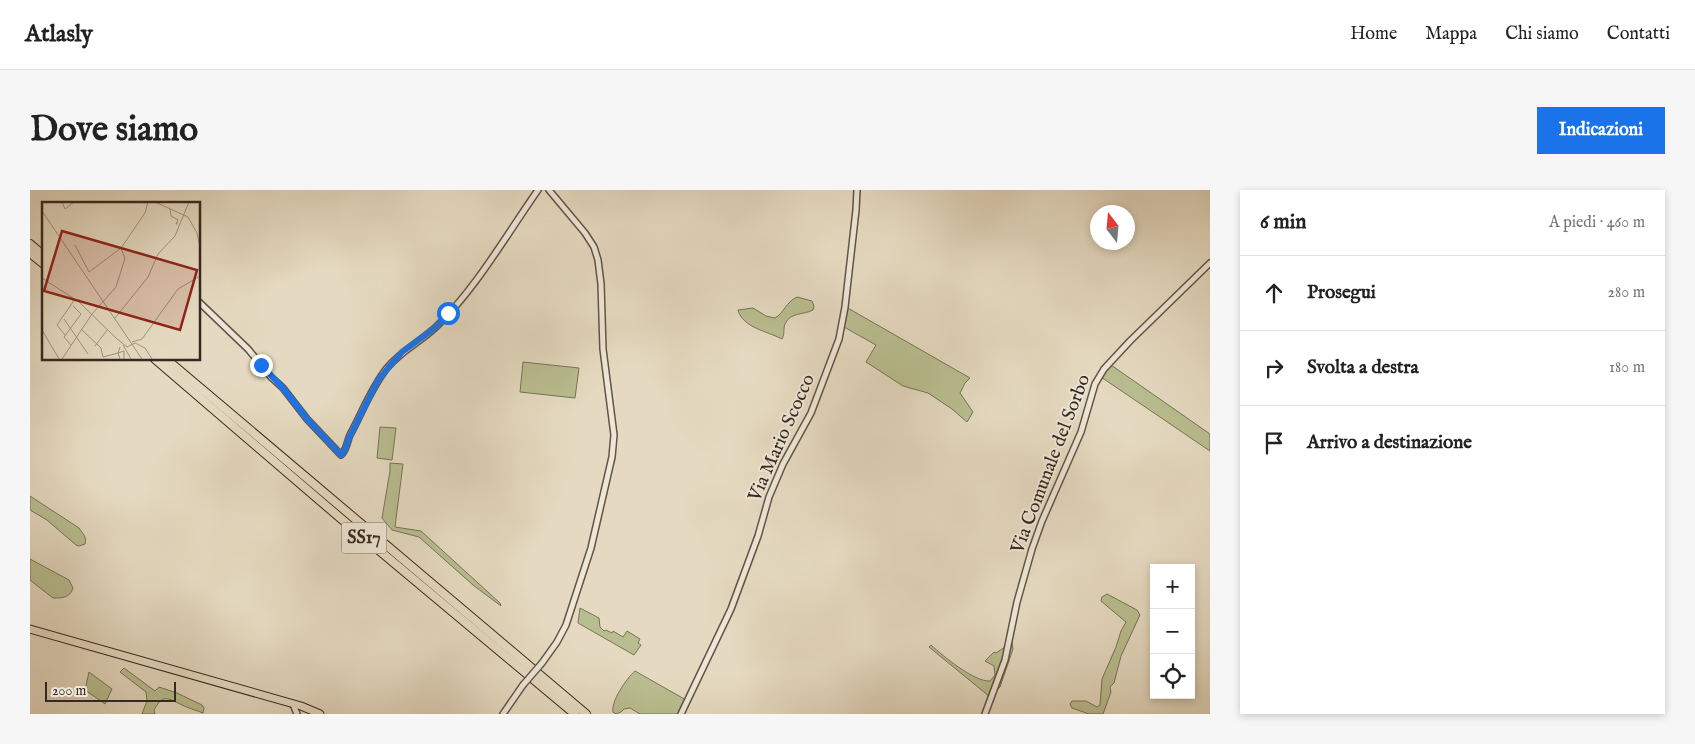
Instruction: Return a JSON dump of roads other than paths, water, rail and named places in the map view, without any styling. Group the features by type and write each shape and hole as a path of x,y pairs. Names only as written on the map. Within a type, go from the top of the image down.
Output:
{"highway":[{"path":"30,244 42,254"},
{"path":"30,253 42,262"},
{"name":"SS17","path":"156,360 338,516 575,714"},
{"name":"SS17","path":"167,360 586,714"}],"main road":[{"path":"30,629 293,704 320,714"}],"street":[{"path":"200,303 248,349 271,377 283,388 307,419 341,455 377,382 402,352 436,327 455,305 483,271 538,190"},
{"path":"503,714 557,642 566,625 591,548 612,457 614,435 603,349 601,284 598,260 594,247 585,233 549,190"},
{"name":"Via Mario Scocco","path":"681,714 731,609 758,536 769,497 783,464 811,413 839,339 845,308 857,190"},
{"name":"Via Comunale del Sorbo","path":"985,714 1005,660 1017,602 1032,549 1081,432 1095,384 1104,370 1130,341 1210,263"},
{"path":"293,704 297,714"}]}
